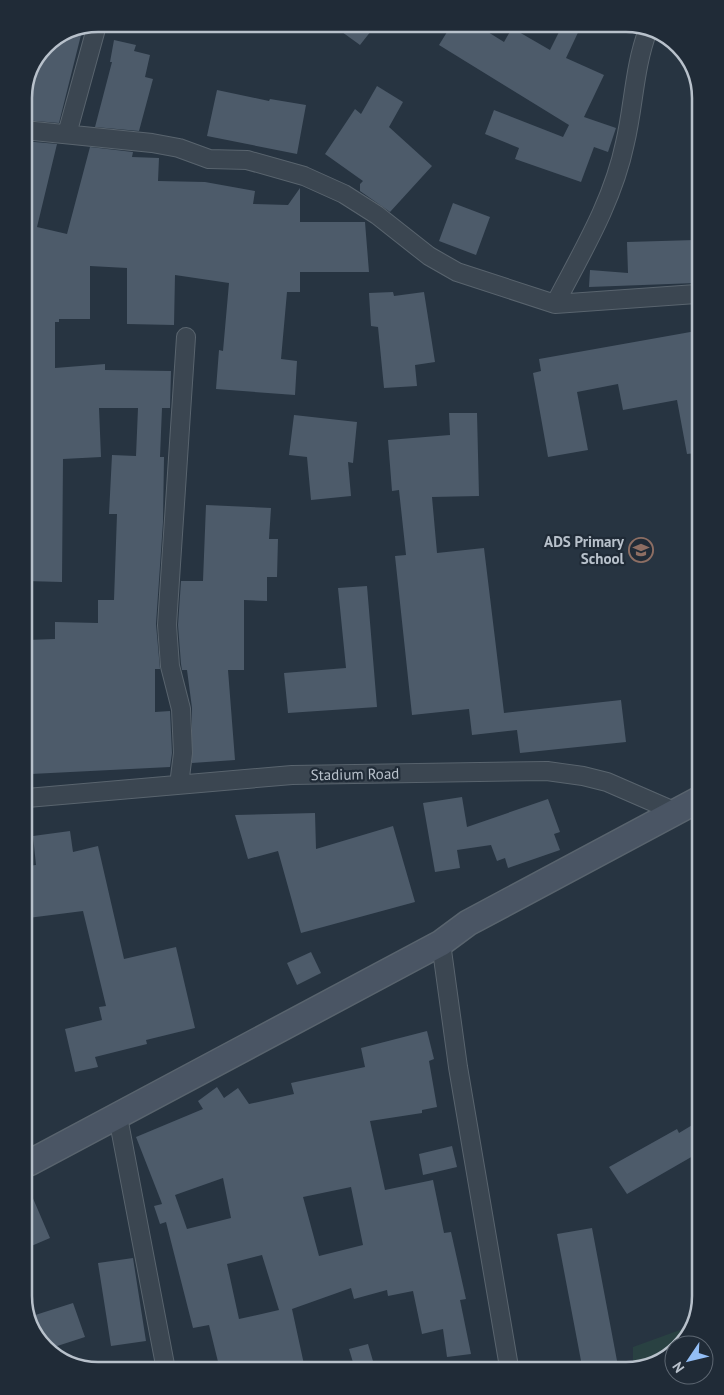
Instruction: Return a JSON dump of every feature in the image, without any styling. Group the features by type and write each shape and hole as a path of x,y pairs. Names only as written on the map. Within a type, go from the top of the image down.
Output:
{"main road":[{"path":"32,1161 441,943 468,923 692,803"}],"street":[{"path":"67,134 94,33"},
{"path":"555,304 598,221 614,183 626,142 634,82 646,36"},
{"path":"33,131 152,143 179,148 209,159 247,160 304,176 344,194 377,215 429,256 457,272 555,304 692,294"},
{"path":"179,785 183,753 180,710 170,666 167,625 186,337"},
{"name":"Stadium Road","path":"32,798 292,775 547,771 583,776 607,782 676,812"},
{"path":"441,943 458,1067 508,1362"},
{"path":"118,1117 164,1362"}],"green space":[{"path":"683,1329 678,1335 666,1335"},
{"path":"664,1336 664,1350 651,1357 633,1361 633,1347"}],"building":[{"path":"343,32 370,33 360,45"},
{"path":"447,33 489,33 504,42 509,33 520,33 550,50 559,33 578,33 566,58 604,75 584,117 616,128 608,152 594,147 581,182 515,159 519,148 485,134 494,110 563,137 569,125 439,45"},
{"path":"81,36 59,123 33,121 35,81 39,69 55,49 65,41"},
{"path":"114,40 136,45 134,51 150,55 145,77 153,79 139,131 95,127 112,62 110,62"},
{"path":"377,86 403,102 389,127 432,166 390,212 360,191 360,184 363,181 325,154 355,109 361,114"},
{"path":"217,90 269,101 270,99 306,105 297,154 207,136"},
{"path":"33,142 57,144 37,227 67,234 90,147 133,152 132,157 159,158 158,181 205,182 255,191 253,204 288,205 300,188 300,222 365,222 369,272 300,272 300,292 287,292 281,359 297,361 295,395 216,389 219,350 223,351 229,283 175,275 174,325 127,324 127,268 90,266 90,319 59,319 59,322 55,322 55,368 105,364 105,370 171,371 170,408 162,408 160,457 164,457 163,522 156,624 160,669 155,669 155,712 170,711 172,753 170,767 32,774 33,640 55,639 55,622 98,623 98,600 114,600 117,514 109,514 112,455 136,456 138,408 99,408 101,457 63,459 62,582 33,581"},
{"path":"453,203 490,217 476,255 439,241"},
{"path":"692,240 692,283 589,287 590,270 628,273 627,242"},
{"path":"393,292 394,296 424,292 435,362 415,365 417,386 384,388 378,327 371,326 369,293"},
{"path":"692,332 692,453 687,454 677,400 623,410 618,384 577,392 588,450 548,457 533,373 541,371 539,359"},
{"path":"449,413 477,413 479,496 432,497 437,553 484,548 504,713 621,700 626,742 520,753 517,730 472,735 469,709 412,715 395,556 406,555 399,490 392,491 388,440 450,435"},
{"path":"294,415 357,422 353,463 348,462 351,496 311,500 307,457 289,455"},
{"path":"206,505 271,508 269,539 278,539 277,577 267,577 267,601 244,600 244,670 228,670 235,760 192,763 192,708 187,670 182,670 178,625 181,581 203,581"},
{"path":"367,586 377,707 288,713 284,673 346,668 338,588"},
{"path":"462,797 467,827 548,799 560,832 554,834 560,850 508,868 505,858 497,861 491,845 457,850 460,868 435,872 423,803"},
{"path":"315,813 316,849 393,826 415,902 301,933 278,851 248,859 235,815"},
{"path":"70,831 73,852 98,846 124,959 176,947 195,1028 146,1040 147,1044 95,1057 98,1067 75,1072 65,1029 102,1020 99,1007 106,1006 83,911 32,917 32,865 36,865 33,836"},
{"path":"311,952 321,973 297,985 287,963"},
{"path":"427,1031 434,1059 429,1061 437,1107 422,1110 422,1113 370,1121 385,1190 433,1180 444,1233 451,1232 466,1299 460,1300 471,1354 447,1357 443,1329 422,1334 413,1291 388,1296 387,1290 354,1299 351,1288 292,1309 303,1362 218,1362 209,1325 193,1328 166,1222 160,1224 154,1206 162,1204 136,1137 203,1109 198,1101 217,1087 224,1098 238,1088 249,1104 294,1094 291,1083 365,1067 361,1048","holes":["223,1178 231,1218 187,1229 175,1195","351,1187 363,1245 319,1256 303,1197","262,1255 279,1310 239,1319 227,1264"]},
{"path":"692,1125 692,1157 627,1194 609,1167 677,1129 679,1133"},
{"path":"452,1146 457,1167 423,1175 419,1154"},
{"path":"32,1196 50,1238 32,1246"},
{"path":"592,1228 617,1362 581,1362 557,1234"},
{"path":"133,1258 146,1341 111,1346 98,1263"},
{"path":"73,1303 85,1337 56,1347 41,1330 36,1315"},
{"path":"368,1344 373,1362 353,1362 349,1349"}],"place":[{"name":"ADS Primary School","path":"641,550"}]}
